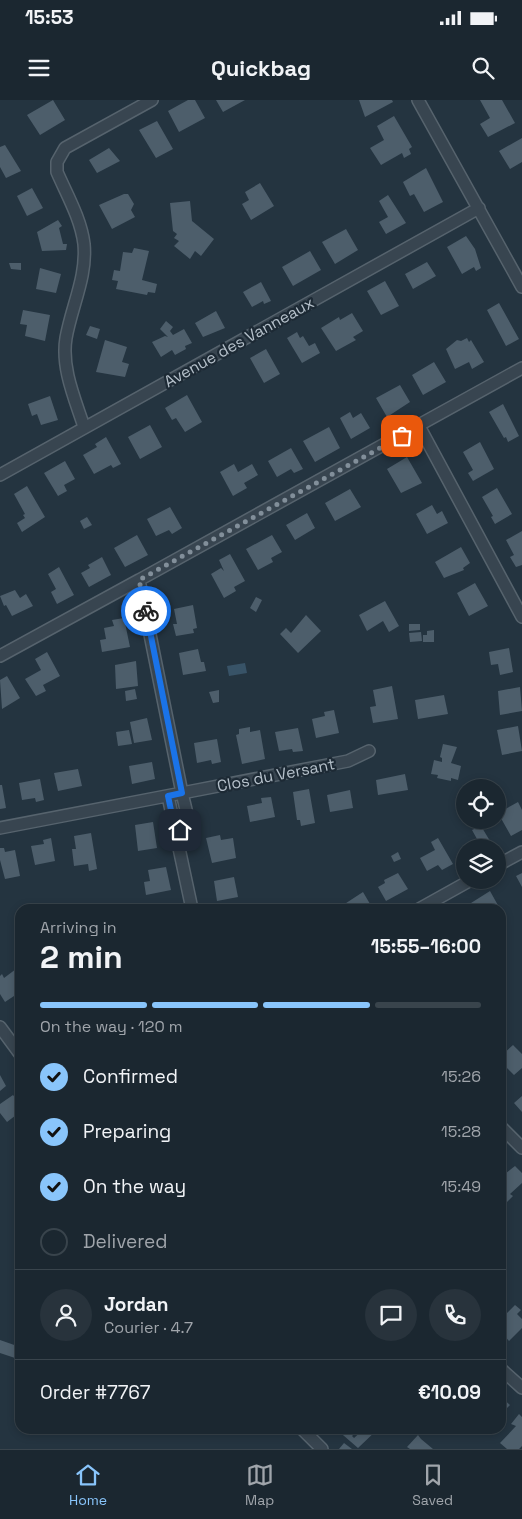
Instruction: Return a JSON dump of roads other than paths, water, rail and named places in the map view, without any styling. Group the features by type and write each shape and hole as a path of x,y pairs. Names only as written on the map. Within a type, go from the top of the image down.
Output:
{"street":[{"path":"84,427 71,390 66,356 66,339 81,287 84,243 81,227 57,172 57,162 65,148 135,104 152,100"},
{"path":"418,100 522,286"},
{"name":"Avenue des Vanneaux","path":"0,475 478,208"},
{"path":"0,656 522,368"},
{"path":"419,426 522,617"},
{"path":"139,580 189,822 187,828 176,834"},
{"name":"Clos du Versant","path":"0,828 348,761 369,751"},
{"path":"168,796 191,904"},
{"path":"506,861 522,852"},
{"path":"428,904 456,888"},
{"path":"0,1027 15,1047"},
{"path":"506,1131 522,1148"},
{"path":"506,1374 522,1388"},
{"path":"307,1434 322,1449"}],"water":[{"path":"245,663 247,673 229,676 227,666"}]}
